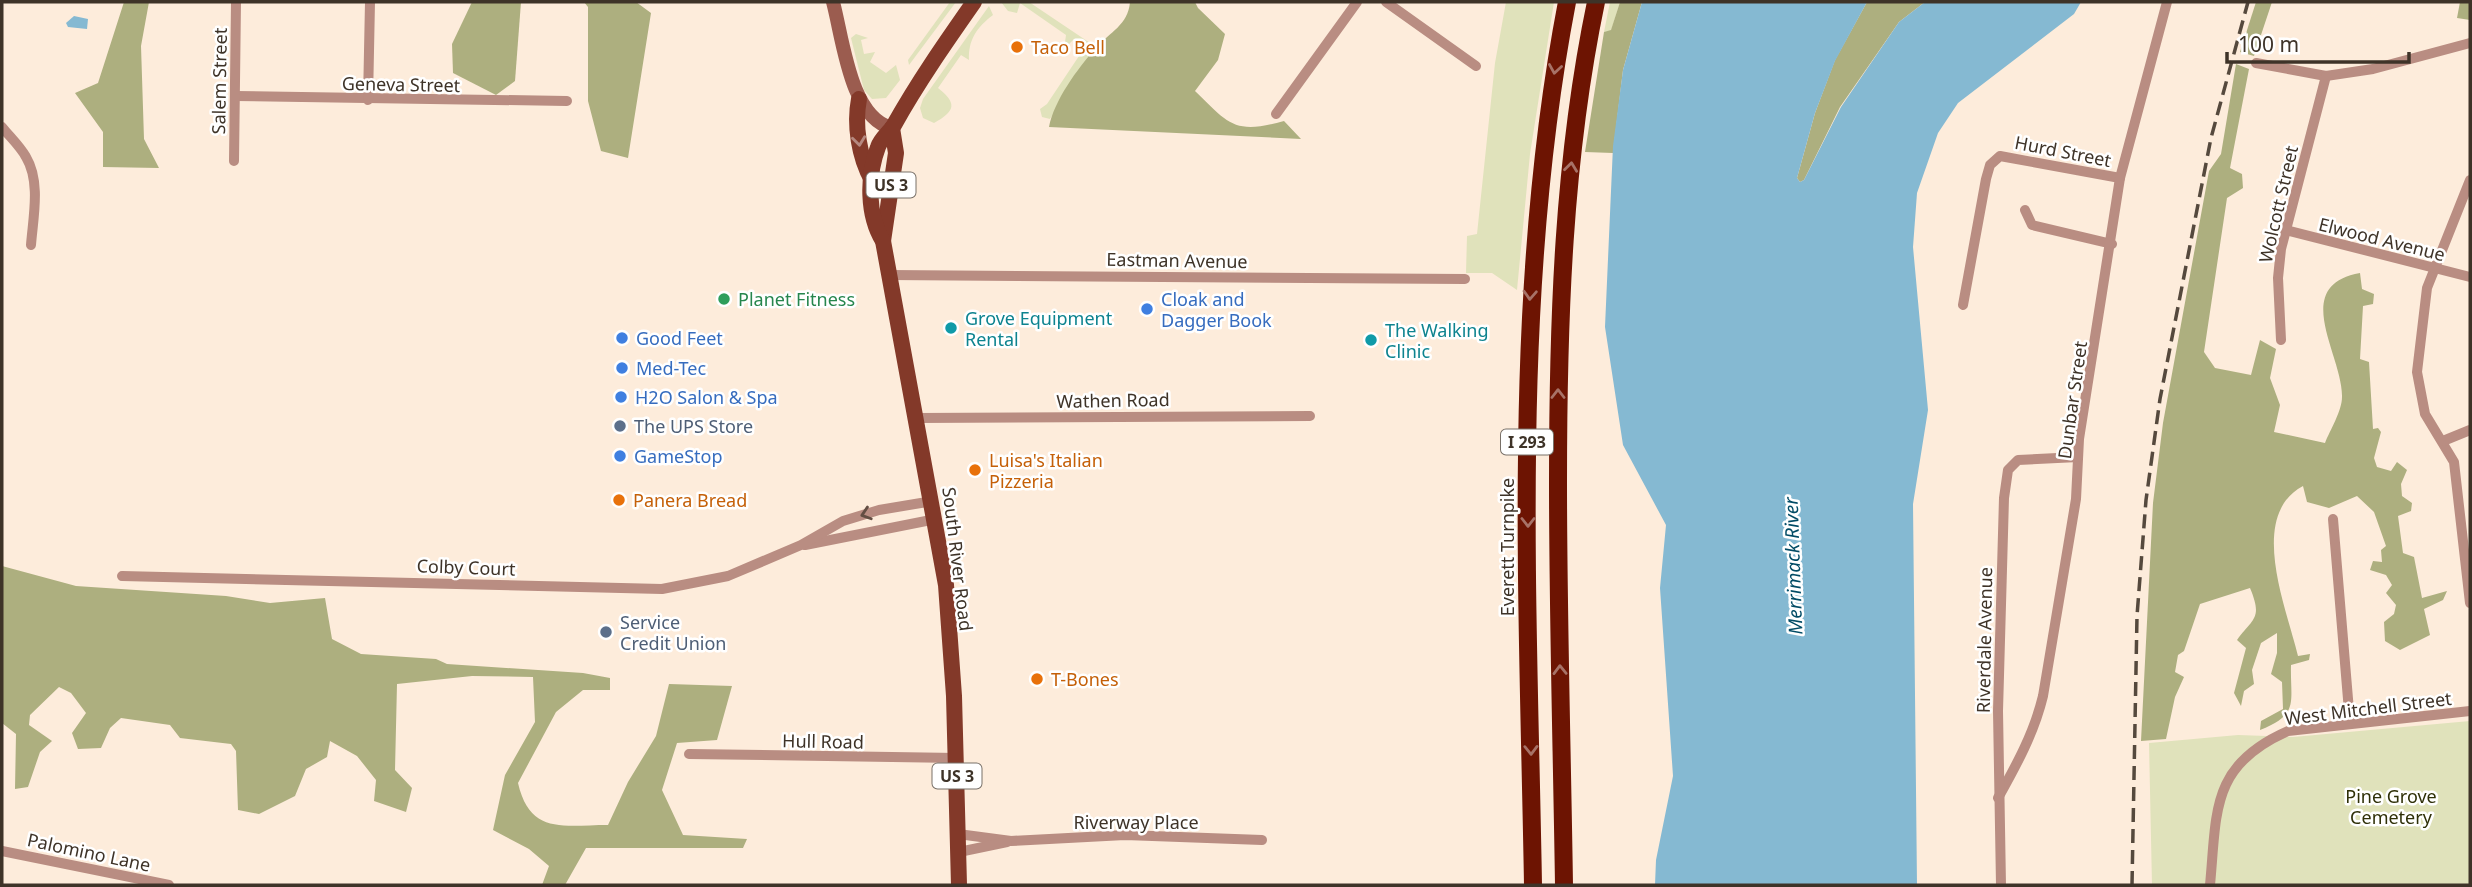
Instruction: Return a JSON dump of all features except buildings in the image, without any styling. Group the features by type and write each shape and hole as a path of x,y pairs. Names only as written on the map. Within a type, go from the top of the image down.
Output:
{"highway":[{"name":"Everett Turnpike","path":"1533,885 1528,621 1529,320 1547,121 1567,2"},
{"name":"I 293","path":"1564,885 1558,578 1560,316 1570,177 1596,2"}],"main road":[{"path":"833,2 859,99 874,121 892,128"},
{"name":"US 3","path":"892,128 912,89 974,2"},
{"path":"859,99 857,125 862,156 872,180"},
{"name":"South River Road","path":"883,242 875,228 871,210 872,180 879,144 892,128"},
{"name":"South River Road","path":"892,128 896,153 883,242 933,501 946,585 957,758 959,885"}],"street":[{"name":"Salem Street","path":"234,161 236,2"},
{"path":"368,100 370,2"},
{"path":"1276,114 1357,2"},
{"path":"1387,2 1476,66"},
{"name":"Dunbar Street","path":"1998,798 2020,762 2036,723 2043,696 2076,499 2078,457 2120,178 2167,2"},
{"path":"2256,63 2326,76 2373,69 2470,43"},
{"name":"Wolcott Street","path":"2281,340 2279,265 2326,76"},
{"name":"Geneva Street","path":"235,96 567,101"},
{"path":"2,127 26,157 32,171 35,185 31,245"},
{"name":"Hurd Street","path":"1963,305 1986,179 1990,165 2000,156 2120,178"},
{"path":"2470,180 2434,268 2423,312 2418,379 2425,414 2454,462 2470,603"},
{"path":"2025,210 2032,225 2112,244"},
{"name":"Elwood Avenue","path":"2286,230 2470,277"},
{"name":"Eastman Avenue","path":"889,275 1465,279"},
{"name":"Wathen Road","path":"917,418 1310,415"},
{"path":"2443,441 2470,430"},
{"name":"Riverdale Avenue","path":"2001,885 1998,798 2000,613 2008,470 2018,460 2078,457"},
{"name":"Colby Court","path":"122,576 662,589 728,576 801,545 843,522 879,510 933,501"},
{"name":"Colby Court","path":"801,545 936,519"},
{"path":"2333,519 2350,723"},
{"name":"West Mitchell Street","path":"2210,885 2218,803 2233,770 2251,751 2288,731 2470,711"},
{"name":"Hull Road","path":"689,754 957,758"},
{"name":"Riverway Place","path":"958,834 1011,841"},
{"name":"Riverway Place","path":"959,852 1011,841 1125,835 1262,840"},
{"name":"Palomino Lane","path":"2,850 169,885"}],"green space":[{"path":"124,2 149,2 141,46 144,139 159,168 103,167 103,132 75,93 98,83"},
{"path":"472,2 521,2 515,81 496,95 453,73 452,44"},
{"path":"584,2 636,2 651,13 628,158 601,151 588,101 588,7"},
{"path":"950,2 956,2 909,65 908,60"},
{"path":"1001,2 1029,2 1096,47 1050,119 1042,117 1040,109 1047,104 1085,47 1074,39 1064,49 1066,35 1020,3 1017,13 1008,11"},
{"path":"1130,2 1195,2 1225,34 1218,60 1195,91 1216,112 1234,124 1254,127 1284,121 1301,139 1049,127 1056,107 1074,75 1101,42 1118,28 1126,17"},
{"path":"1506,2 1554,2 1530,154 1517,290 1492,273 1466,273 1467,236 1477,234 1495,63"},
{"path":"1610,2 1620,2 1611,31 1604,32"},
{"path":"1620,2 1642,2 1623,70 1613,153 1585,152 1604,32 1611,30"},
{"path":"1867,2 1925,2 1899,22 1840,107 1804,180 1800,182 1797,178 1815,113 1835,60"},
{"path":"2256,2 2272,2 2254,56 2240,52"},
{"path":"2460,2 2470,2 2470,20 2457,18"},
{"path":"989,6 993,15 975,34 970,46 969,60 961,55 938,88 951,103 950,111 934,123 923,118 920,108 923,99"},
{"path":"856,34 868,38 861,40 864,54 875,52 870,62 886,73 896,65 900,80 886,98 872,99 864,90 851,38"},
{"path":"2236,64 2249,69 2230,168 2242,174 2243,188 2227,198 2204,352 2215,368 2251,375 2260,340 2276,349 2270,378 2280,405 2274,432 2325,443 2338,414 2342,397 2323,307 2327,292 2339,280 2360,273 2362,289 2374,294 2373,304 2363,306 2360,359 2369,362 2373,429 2378,428 2381,432 2374,458 2377,467 2391,471 2397,462 2407,470 2401,484 2402,496 2412,503 2411,511 2398,516 2403,553 2414,557 2422,598 2447,591 2443,600 2424,609 2430,635 2400,650 2385,641 2384,622 2394,614 2396,605 2386,593 2392,585 2386,575 2370,570 2373,561 2382,562 2381,550 2386,546 2374,512 2357,496 2329,508 2307,502 2303,486 2286,500 2277,519 2274,541 2280,589 2298,656 2310,654 2309,660 2291,665 2291,698 2287,712 2273,724 2260,730 2261,721 2283,709 2282,682 2271,674 2277,653 2277,633 2261,643 2252,670 2254,684 2244,691 2241,706 2234,693 2246,648 2237,640 2252,622 2256,612 2250,588 2200,604 2184,651 2178,655 2175,672 2184,677 2175,697 2166,739 2141,741 2153,503 2163,423 2209,171 2221,154"},
{"path":"2,566 76,586 226,596 270,603 325,598 332,639 361,654 436,659 447,664 583,673 610,678 610,690 583,690 556,712 518,783 523,800 531,812 551,824 608,825 628,782 656,736 669,684 732,686 717,740 677,743 662,790 683,835 747,839 743,848 586,848 565,885 542,885 549,866 529,849 493,830 505,775 535,722 533,677 472,676 397,684 395,770 412,788 406,812 374,801 376,780 357,756 330,741 327,757 306,769 295,796 259,814 238,810 236,751 231,744 180,738 170,725 121,718 110,728 101,748 78,749 72,733 86,713 71,693 59,687 30,715 29,725 52,741 40,752 28,787 15,789 16,734 2,723"},
{"name":"Pine Grove Cemetery","path":"2470,721 2470,885 2152,885 2149,743 2238,735 2293,737"}],"water":[{"name":"Merrimack River","path":"1642,2 1867,2 1835,61 1815,113 1797,178 1800,182 1804,180 1841,107 1899,22 1925,2 2081,2 2074,14 1958,103 1938,133 1917,193 1913,247 1928,410 1913,504 1917,885 1655,885 1656,860 1673,776 1660,588 1666,525 1623,445 1605,327 1613,146 1623,70"},
{"path":"74,16 88,19 87,29 68,27 66,23"}],"railway":[{"path":"2132,885 2137,616 2146,500 2160,399 2211,138 2248,2"}],"place":[{"name":"Taco Bell","path":"1017,47"},
{"name":"Planet Fitness","path":"724,299"},
{"name":"Cloak and Dagger Book","path":"1147,309"},
{"name":"Grove Equipment Rental","path":"951,328"},
{"name":"Good Feet","path":"622,338"},
{"name":"The Walking Clinic","path":"1371,340"},
{"name":"Med-Tec","path":"622,368"},
{"name":"H2O Salon & Spa","path":"621,397"},
{"name":"The UPS Store","path":"620,426"},
{"name":"GameStop","path":"620,456"},
{"name":"Luisa's Italian Pizzeria","path":"975,470"},
{"name":"Panera Bread","path":"619,500"},
{"name":"Service Credit Union","path":"606,632"},
{"name":"T-Bones","path":"1037,679"}]}
